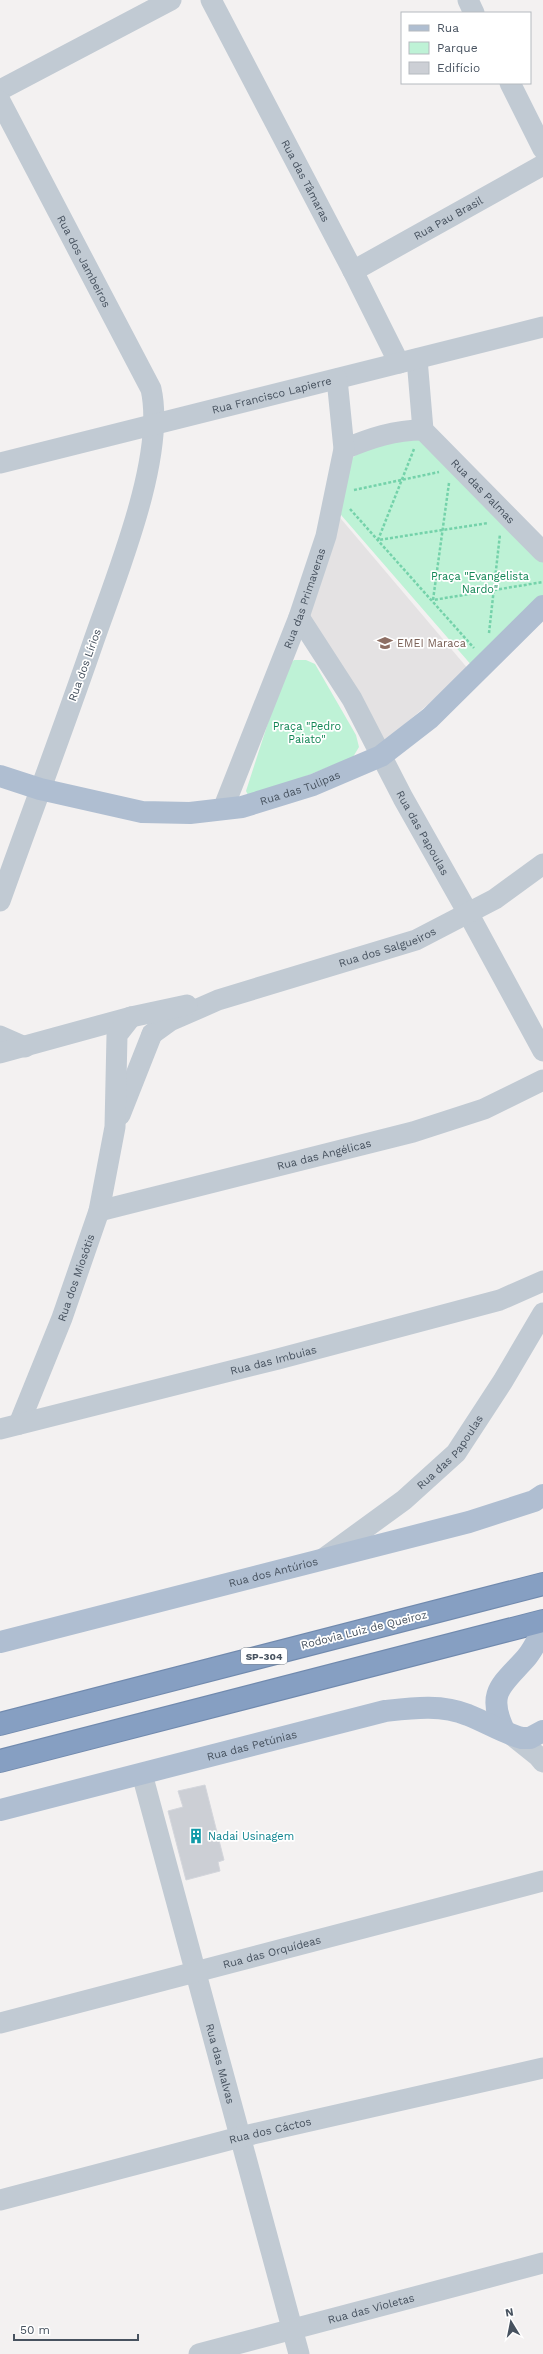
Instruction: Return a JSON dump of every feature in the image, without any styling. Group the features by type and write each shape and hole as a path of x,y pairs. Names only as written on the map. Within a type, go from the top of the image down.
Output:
{"highway":[{"name":"Rodovia Luiz de Queiroz","path":"0,1724 536,1586"},
{"path":"0,1762 543,1621"}],"main road":[{"name":"Rua das Tulipas","path":"0,776 40,789 142,812 190,813 242,807 313,785 381,756 430,718 543,606"},
{"name":"Rua dos Antúrios","path":"0,1642 469,1522 534,1501 543,1495"},
{"path":"543,1629 526,1657 500,1687 496,1713 509,1733 530,1738 543,1731"},
{"name":"Rua das Petúnias","path":"0,1810 385,1711 415,1707 443,1709 467,1714 509,1733"}],"street":[{"path":"0,90 171,0"},
{"name":"Rua das Tâmaras","path":"211,0 354,270 408,361"},
{"path":"468,0 474,12"},
{"path":"510,84 543,149"},
{"name":"Rua dos Jambeiros","path":"0,102 151,389 155,424"},
{"name":"Rua Pau Brasil","path":"354,270 543,166"},
{"name":"Rua Francisco Lapierre","path":"0,463 543,327"},
{"path":"344,449 381,435 402,430 423,430 408,361"},
{"name":"Rua das Primaveras","path":"223,809 299,617 326,536 336,494 344,449 337,379"},
{"name":"Rua dos Lírios","path":"0,901 107,605 140,503 155,424"},
{"name":"Rua das Palmas","path":"423,430 543,552"},
{"name":"Rua das Papoulas","path":"299,617 352,699 403,798 468,913 543,1052"},
{"name":"Rua dos Salgueiros","path":"0,1054 131,1017 175,1007 218,1000 416,940 495,899 543,864"},
{"name":"Rua dos Salgueiros","path":"152,1034 170,1022 218,1000"},
{"path":"131,1017 152,1034"},
{"name":"Rua dos Miosótis","path":"9,1426 62,1318 98,1211 115,1127 117,1035 131,1017"},
{"name":"Rua dos Miosótis","path":"115,1127 152,1034"},
{"path":"0,1036 25,1047"},
{"name":"Rua das Angélicas","path":"98,1211 413,1132 484,1109 543,1080"},
{"name":"Rua das Imbuias","path":"9,1426 270,1361 500,1300 543,1281"},
{"name":"Rua das Papoulas","path":"323,1559 404,1500 456,1453 503,1381 543,1313"},
{"path":"509,1733 538,1756 543,1762"},
{"name":"Rua das Malvas","path":"142,1774 299,2354"},
{"name":"Rua das Orquídeas","path":"0,2023 543,1880"},
{"name":"Rua dos Cáctos","path":"0,2200 240,2137 543,2068"},
{"name":"Rua das Violetas","path":"200,2354 292,2328 543,2263"}],"path":[{"path":"378,540 400,481 423,430"},
{"path":"336,494 443,471"},
{"path":"432,600 449,477"},
{"path":"336,494 487,663"},
{"path":"378,540 494,522"},
{"path":"489,634 492,590 500,529"},
{"path":"432,600 543,582"}],"shaded area":[{"name":"EMEI Maraca","path":"336,513 469,670 382,743 307,617"}],"green space":[{"name":"Praça \"Evangelista Nardo\"","path":"423,430 543,556 543,605 473,667 335,508 350,460 362,450"},
{"name":"Praça \"Pedro Paiato\"","path":"294,660 306,660 315,664 356,735 359,747 353,757 250,799 246,791 286,667"}],"building":[{"name":"Nadai Usinagem","path":"205,1785 224,1860 218,1862 220,1871 186,1880 168,1811 183,1807 178,1791"}],"place":[{"name":"EMEI Maraca","path":"385,643"},
{"name":"Nadai Usinagem","path":"196,1836"}]}
